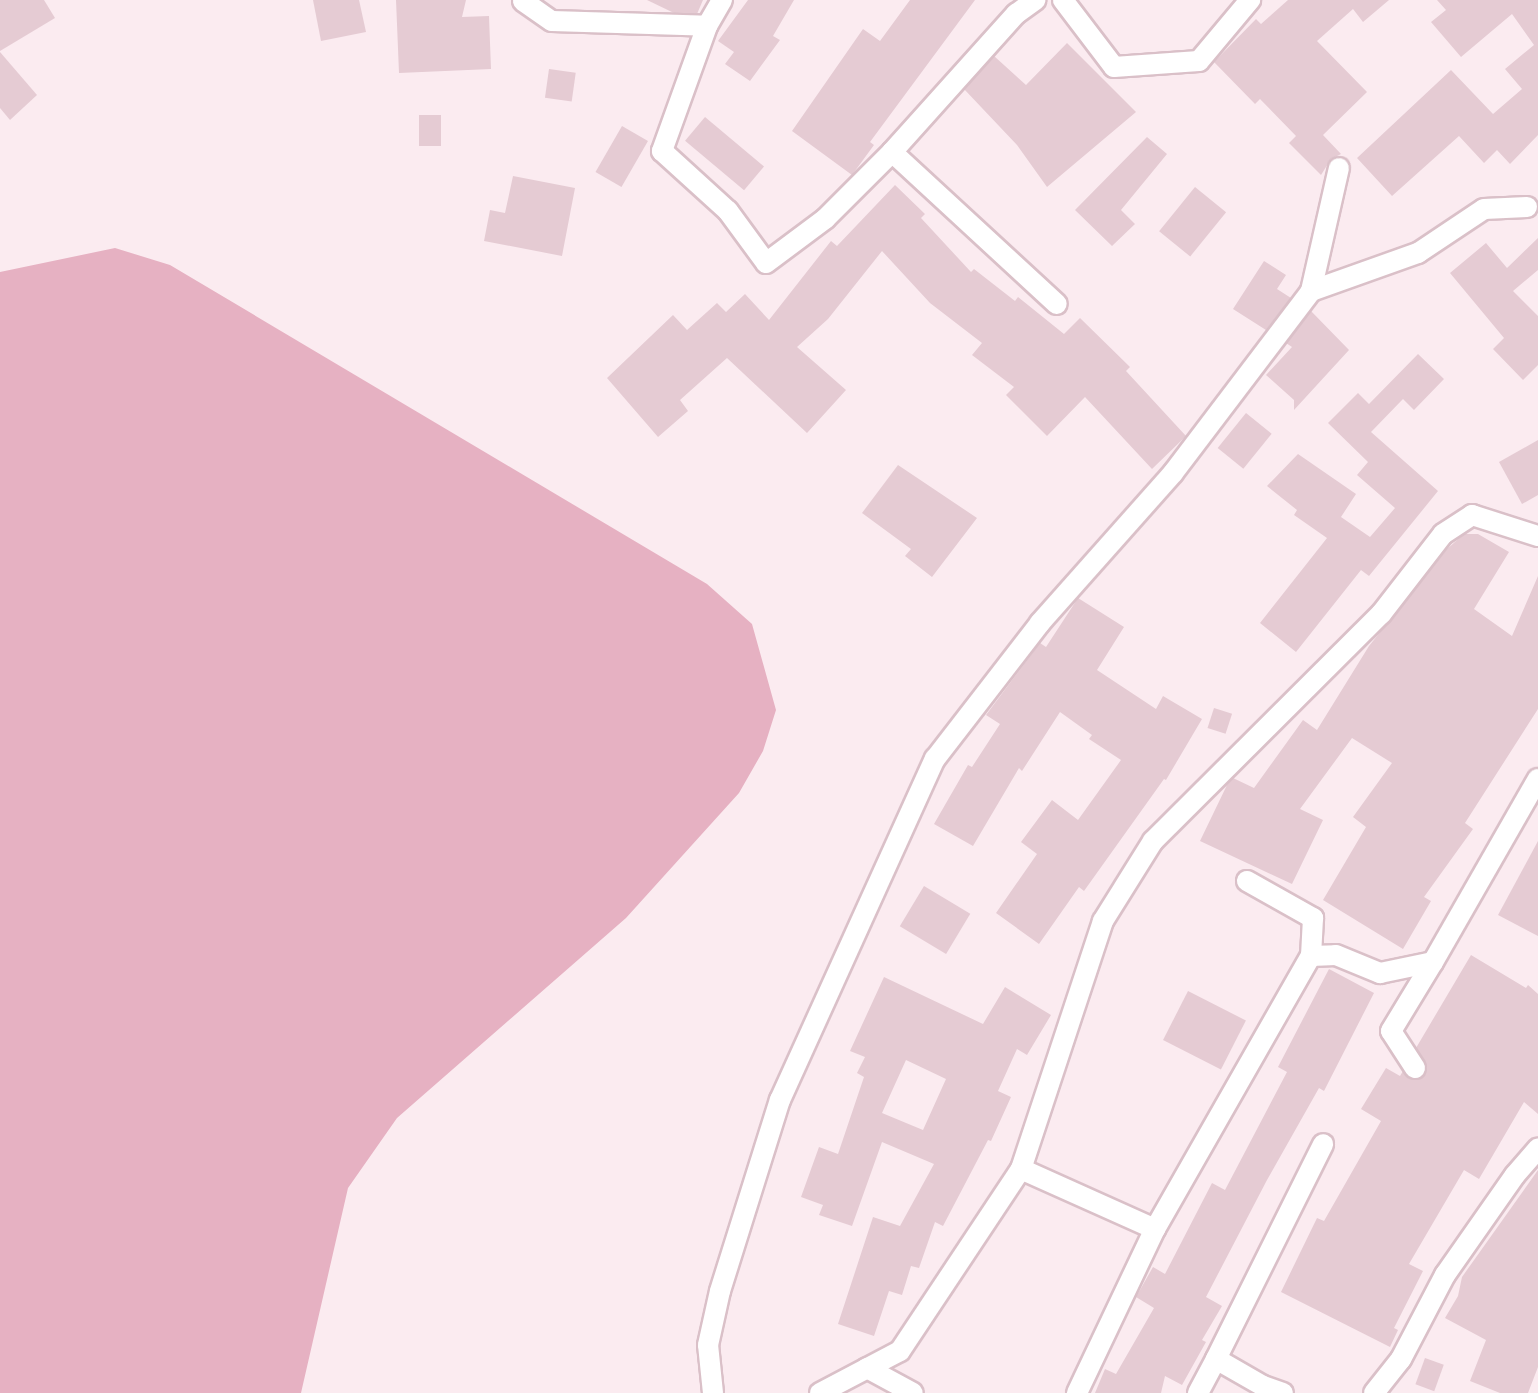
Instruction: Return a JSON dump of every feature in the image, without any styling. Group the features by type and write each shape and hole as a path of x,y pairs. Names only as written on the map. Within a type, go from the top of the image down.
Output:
{"street":[{"path":"722,0 707,26 662,151 728,211 766,263 825,219 892,152 1016,14 1035,0"},
{"path":"1063,0 1114,68 1199,61 1250,0"},
{"path":"523,1 552,21 707,26"},
{"path":"892,152 1057,304"},
{"path":"713,1393 708,1345 720,1291 780,1100 935,759 1040,623 1173,473 1311,291 1339,168"},
{"path":"1311,291 1418,253 1484,209 1527,207"},
{"path":"820,1393 900,1351 1021,1169 1103,921 1153,842 1381,614 1443,534 1472,515 1538,536"},
{"path":"1415,1068 1391,1031 1538,779"},
{"path":"1077,1393 1155,1229 1311,956 1313,918 1247,881"},
{"path":"1311,956 1336,955 1380,974 1432,962"},
{"path":"1198,1393 1323,1144"},
{"path":"1374,1393 1401,1359 1445,1275 1515,1175 1538,1149"},
{"path":"1021,1169 1155,1229"},
{"path":"1216,1359 1263,1386 1283,1393"},
{"path":"867,1368 913,1393"}],"shaded area":[{"path":"115,248 170,265 707,584 752,624 776,710 763,751 739,793 626,918 397,1118 348,1188 301,1393 0,1393 0,272"}],"building":[{"path":"0,0 44,0 55,18 0,51"},
{"path":"313,0 359,0 366,32 321,41"},
{"path":"396,0 466,0 462,17 489,16 491,69 399,73"},
{"path":"647,0 703,0 697,14 674,13"},
{"path":"748,0 794,0 773,36 780,40 750,81 725,64 734,52 718,41"},
{"path":"910,0 975,0 870,142 874,145 852,175 792,131 863,29 880,41"},
{"path":"1288,0 1389,0 1363,22 1353,9 1317,41 1367,92 1323,135 1341,154 1331,159 1321,175 1289,143 1296,136 1260,99 1255,104 1214,62 1256,19 1261,24"},
{"path":"1437,0 1538,0 1538,135 1510,164 1497,150 1484,163 1459,136 1392,196 1357,158 1451,70 1493,114 1522,89 1505,69 1534,45 1512,14 1461,57 1431,22 1446,10"},
{"path":"1067,43 1136,112 1047,187 1017,145 964,89 994,56 1026,85"},
{"path":"0,52 37,95 10,120 0,108"},
{"path":"549,69 576,73 572,101 545,98"},
{"path":"419,115 441,115 441,146 419,146"},
{"path":"705,117 764,166 744,190 685,141"},
{"path":"622,126 648,141 621,187 596,172"},
{"path":"1147,137 1167,154 1121,210 1135,224 1112,246 1075,210"},
{"path":"513,176 575,188 562,256 484,241 490,210 505,213"},
{"path":"895,185 925,214 921,218 971,272 974,269 1015,301 1018,297 1064,334 1080,318 1130,367 1126,371 1186,436 1152,469 1085,397 1047,436 1006,395 1014,387 972,355 982,343 930,303 882,251 828,319 797,347 846,390 807,433 727,358 680,400 688,411 658,437 607,378 673,315 687,330 717,303 726,312 745,294 769,320 831,241 837,246"},
{"path":"1195,187 1226,212 1190,256 1159,231"},
{"path":"1538,238 1538,270 1513,291 1538,316 1538,365 1523,380 1493,349 1504,338 1450,273 1486,243 1507,268"},
{"path":"1264,261 1286,275 1277,289 1291,298 1266,330 1233,309"},
{"path":"1311,311 1349,350 1294,410 1294,400 1266,375 1292,347 1286,343"},
{"path":"1418,354 1444,379 1414,410 1403,399 1371,432 1438,491 1369,576 1361,570 1296,652 1260,623 1327,538 1294,515 1297,510 1267,486 1298,454 1356,494 1341,517 1370,537 1395,508 1357,475 1368,462 1328,423 1358,393 1369,404"},
{"path":"1246,413 1272,434 1243,469 1218,448"},
{"path":"1538,440 1538,495 1522,504 1499,462"},
{"path":"898,465 977,518 932,577 905,556 911,549 862,513"},
{"path":"1464,534 1478,534 1509,552 1474,609 1512,636 1538,576 1538,709 1465,823 1473,829 1424,897 1431,901 1403,949 1323,900 1366,827 1353,817 1392,763 1352,738 1300,809 1323,820 1292,884 1200,841 1227,785 1233,778 1254,788 1303,720 1317,730 1369,646 1447,549"},
{"path":"1078,598 1124,627 1097,670 1156,709 1163,696 1202,719 1166,780 1164,779 1084,891 1079,887 1039,944 996,913 1037,854 1021,842 1052,800 1078,820 1121,760 1089,739 1092,735 1060,712 1022,771 1019,768 973,846 934,824 968,765 972,767 1000,724 986,715 1040,643 1046,647"},
{"path":"1214,708 1232,714 1226,734 1208,728"},
{"path":"1538,841 1538,936 1498,915"},
{"path":"924,886 970,914 946,954 900,926"},
{"path":"1471,955 1526,988 1528,985 1538,994 1538,1114 1524,1102 1479,1179 1464,1170 1409,1264 1423,1271 1394,1328 1398,1330 1390,1347 1281,1292 1317,1218 1324,1221 1381,1121 1361,1109 1386,1068 1400,1076 1403,1071 1415,1080 1425,1074 1425,1062 1416,1048"},
{"path":"1329,969 1374,993 1324,1091 1319,1088 1267,1180 1206,1297 1222,1306 1202,1340 1206,1342 1182,1385 1165,1376 1161,1393 1095,1393 1105,1369 1116,1374 1154,1308 1136,1297 1153,1267 1165,1274 1212,1183 1225,1190 1287,1072 1278,1067"},
{"path":"884,977 983,1024 1005,987 1051,1015 1027,1055 1017,1049 998,1091 1011,1097 991,1141 988,1140 943,1226 935,1222 919,1268 911,1266 902,1295 889,1291 874,1336 838,1324 873,1217 900,1226 934,1164 882,1142 852,1226 819,1215 823,1205 801,1197 819,1147 838,1154 864,1077 857,1073 865,1057 850,1051","holes":["906,1060 946,1079 923,1130 882,1113"]},
{"path":"1188,991 1246,1021 1221,1070 1163,1040"},
{"path":"1538,1170 1538,1367 1528,1393 1500,1393 1470,1381 1486,1340 1445,1318 1458,1296 1462,1277"},
{"path":"1425,1358 1444,1365 1434,1391 1415,1384"}]}
